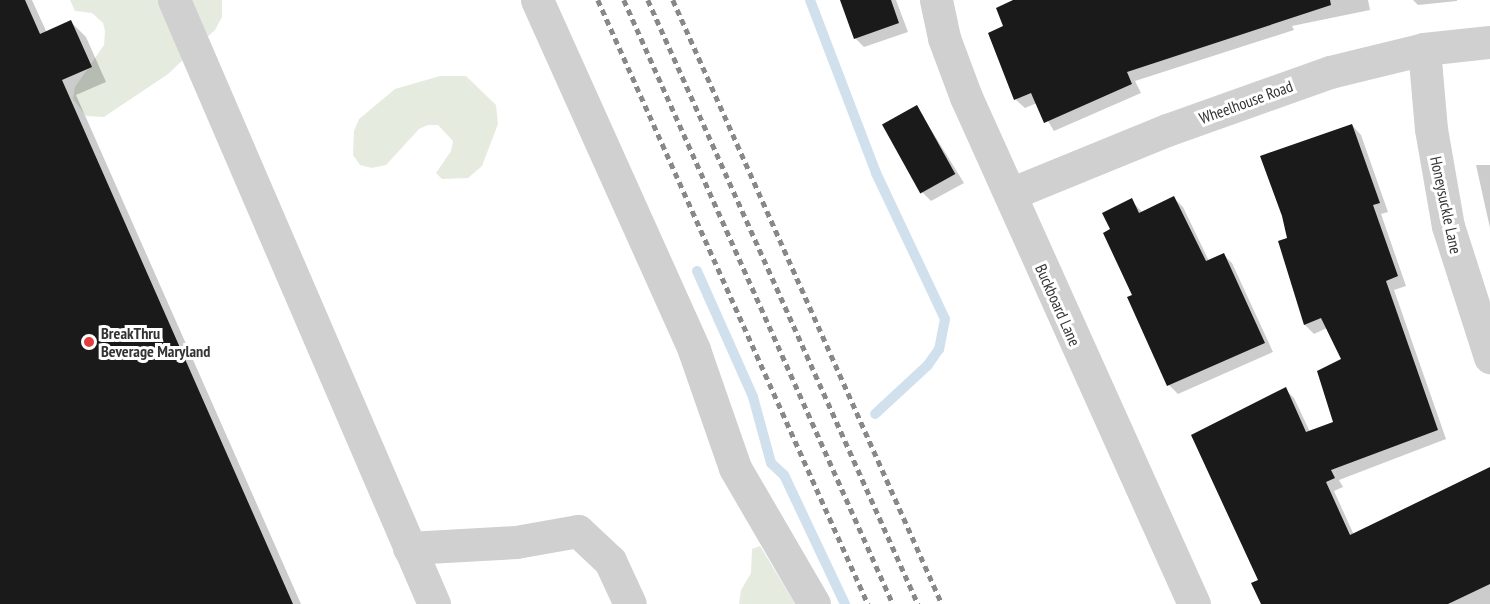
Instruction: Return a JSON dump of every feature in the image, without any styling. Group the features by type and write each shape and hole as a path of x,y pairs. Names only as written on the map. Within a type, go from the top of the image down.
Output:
{"street":[{"path":"174,0 434,604"},
{"path":"537,0 694,350 735,468 814,604"},
{"name":"Buckboard Lane","path":"936,0 952,62 1194,604"},
{"name":"Wheelhouse Road","path":"1010,194 1167,130 1330,72 1424,49 1490,42"},
{"name":"Honeysuckle Lane","path":"1424,49 1431,129 1448,226 1490,357"},
{"path":"409,548 516,542 578,531 610,561 630,604"}],"shaded area":[{"path":"70,0 222,0 222,17 215,30 168,74 104,117 86,116 73,99 75,87 104,45 105,31 103,23 92,13 75,11"},
{"path":"440,76 466,76 496,105 498,124 482,166 468,178 442,179 436,173 451,151 453,141 438,125 428,125 419,129 386,165 372,168 360,165 353,155 354,131 359,119 395,89"},
{"path":"760,546 795,604 739,604 741,590 751,573 752,549"}],"building":[{"name":"BreakThru Beverage Maryland","path":"0,0 25,0 40,34 71,20 92,67 62,80 293,604 0,604"},
{"path":"840,0 891,0 899,23 854,39"},
{"path":"1013,0 1330,0 1331,5 1127,72 1132,84 1044,123 1031,93 1014,100 988,33 1003,26 996,8"},
{"path":"917,105 955,174 920,193 882,124"},
{"path":"1352,124 1380,203 1373,205 1398,276 1386,281 1438,430 1331,470 1335,478 1326,482 1350,535 1490,467 1490,584 1448,604 1261,604 1251,583 1258,580 1191,435 1286,387 1306,432 1333,422 1317,371 1341,359 1321,318 1304,325 1278,241 1287,238 1282,216 1260,156"},
{"path":"1174,196 1206,261 1224,253 1265,343 1167,386 1127,297 1132,295 1103,233 1110,229 1102,213 1132,198 1139,213"}],"waterway":[{"path":"810,0 876,173 945,319 939,349 928,365 875,414"},
{"path":"697,271 753,397 771,463 784,475 845,604"}],"railway":[{"path":"598,0 868,604"},
{"path":"624,0 893,604"},
{"path":"648,0 918,604"},
{"path":"673,0 942,604"}],"place":[{"name":"BreakThru Beverage Maryland","path":"89,342"}]}
